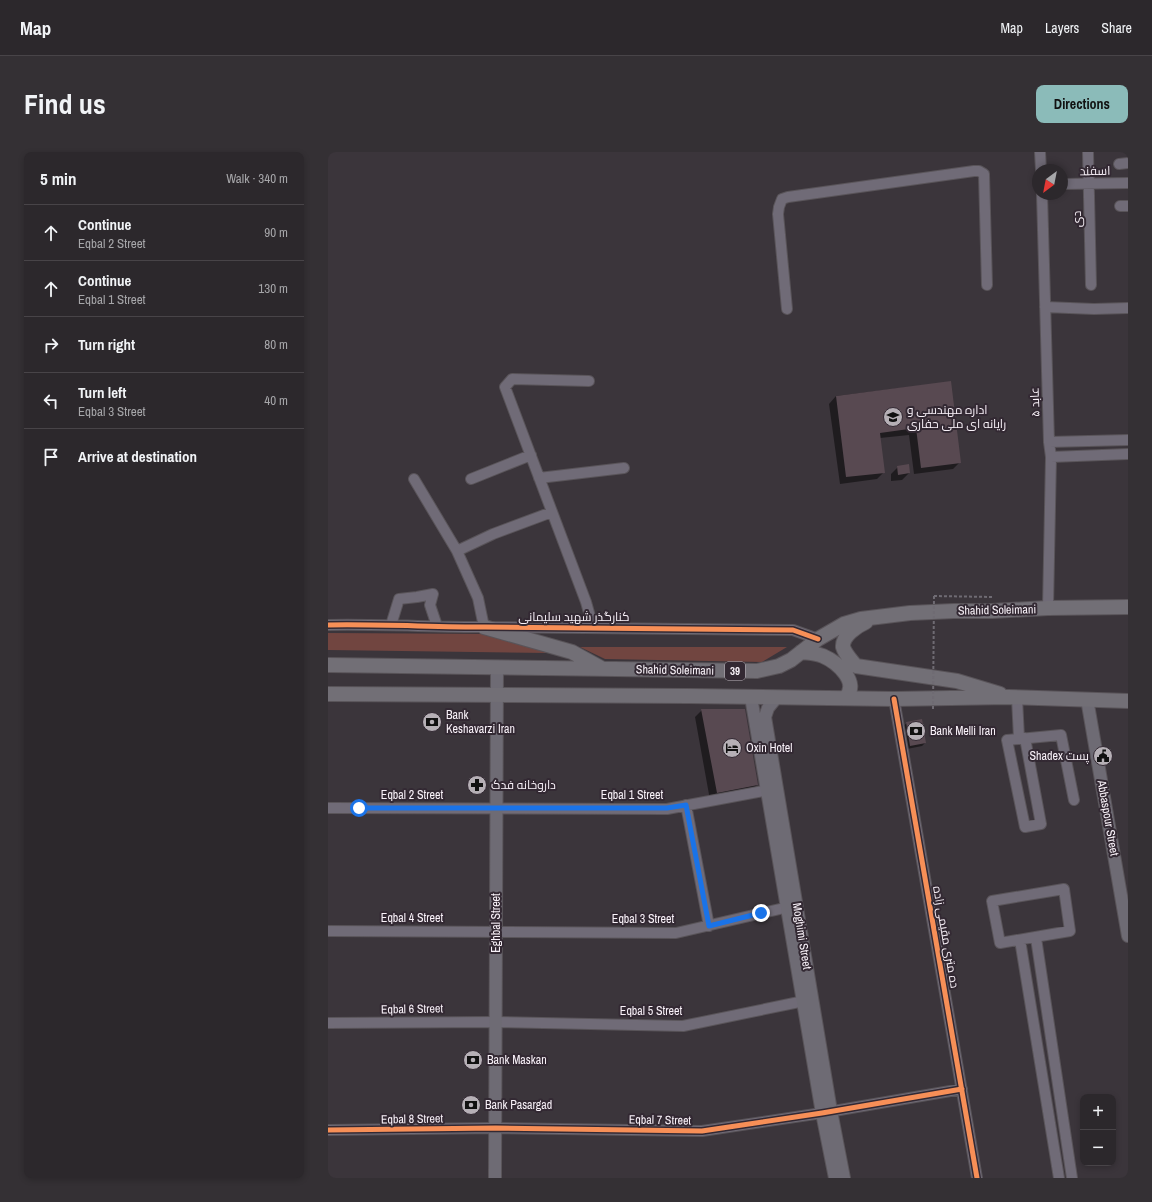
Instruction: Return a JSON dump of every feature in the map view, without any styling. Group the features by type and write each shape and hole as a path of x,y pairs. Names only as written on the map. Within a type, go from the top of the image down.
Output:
{"highway":[{"name":"Shahid Soleimani","path":"328,665 757,672 779,666 792,660 818,639 844,624 861,619 918,612 992,612 1048,608 1128,607"},
{"path":"879,617 862,624 850,633 845,640 843,647 849,658 856,666 957,681 984,688 1012,698"},
{"path":"484,627 572,652 603,669"},
{"path":"801,652 822,656 843,670 850,684 849,695 846,698"},
{"name":"39","path":"328,694 894,699 1012,698 1128,701"}],"main road":[{"name":"Eghbal Street","path":"495,1178 497,668"},
{"name":"Moghimi Street","path":"751,697 772,790 827,1112 835,1178"},
{"name":"Moghimi Street","path":"772,790 765,717 768,708 777,698"},
{"name":"Abbaspour Street","path":"1087,699 1128,936"},
{"name":"Moghimi Street","path":"827,1112 844,1178"}],"street":[{"path":"1040,152 1041,164"},
{"name":"دی","path":"1088,152 1090,184 1091,285"},
{"path":"787,309 778,214 782,199 974,171 984,174 987,285"},
{"name":"اسفند","path":"1068,184 1128,183"},
{"name":"عابد ۵","path":"1042,200 1049,442 1051,457 1048,608"},
{"path":"1045,307 1094,309 1128,308"},
{"path":"589,381 512,379 505,387 586,602 593,627"},
{"path":"1049,442 1128,440"},
{"path":"1051,457 1128,454"},
{"path":"471,479 531,456"},
{"path":"540,478 624,468"},
{"path":"414,479 457,550 478,598 484,627"},
{"path":"457,550 493,534 552,512"},
{"path":"391,625 399,599 433,594 430,605 438,626"},
{"name":"کنارگذر شهید سلیمانی","path":"328,625 793,630 818,639"},
{"path":"1012,698 1022,738 1040,824 1025,827 1007,740 1022,738 1061,735 1074,800"},
{"name":"ده متری مقیمی زاده","path":"894,699 978,1178"},
{"name":"Eqbal 1 Street","path":"496,809 667,808 772,790"},
{"path":"686,805 709,926"},
{"name":"Eqbal 2 Street","path":"328,808 496,809"},
{"path":"1064,889 1070,931 1036,938 1000,943 992,901 1064,889"},
{"name":"Eqbal 3 Street","path":"496,931 676,933 792,906"},
{"name":"Eqbal 4 Street","path":"328,931 496,931"},
{"path":"1036,938 1072,1178"},
{"path":"1020,940 1059,1178"},
{"name":"Eqbal 5 Street","path":"496,1022 683,1026 808,1000"},
{"name":"Eqbal 6 Street","path":"328,1023 496,1022"},
{"name":"Eqbal 7 Street","path":"496,1128 702,1131 962,1089"},
{"name":"Eqbal 8 Street","path":"328,1130 496,1128"}],"path":[{"path":"933,710 934,596 993,597"}],"shaded area":[{"path":"328,633 500,634 548,653 328,650"},
{"path":"580,647 787,647 762,662 605,659"}],"building":[{"path":"951,381 961,463 921,468 916,428 880,433 885,473 846,477 836,396"},
{"path":"909,464 910,473 898,475 897,466"},
{"name":"Oxin Hotel","path":"701,709 745,709 758,785 717,793"},
{"path":"922,719 926,743 910,746 906,722"}],"cycle path":[{"path":"328,625 793,630 818,639"},
{"path":"894,699 977,1178"},
{"path":"328,1130 496,1128 702,1131 822,1113 962,1089"}],"place":[{"name":"اداره مهندسی و رایانه ای ملی حفاری","path":"893,417"},
{"name":"Bank Keshavarzi Iran","path":"432,722"},
{"name":"Bank Melli Iran","path":"916,731"},
{"name":"Oxin Hotel","path":"732,748"},
{"name":"Shadex پست","path":"1103,756"},
{"name":"داروخانه فدک","path":"477,785"},
{"name":"Bank Maskan","path":"473,1060"},
{"name":"Bank Pasargad","path":"471,1105"}],"route":[{"path":"359,808 667,808 686,805 709,926 761,913"}]}
